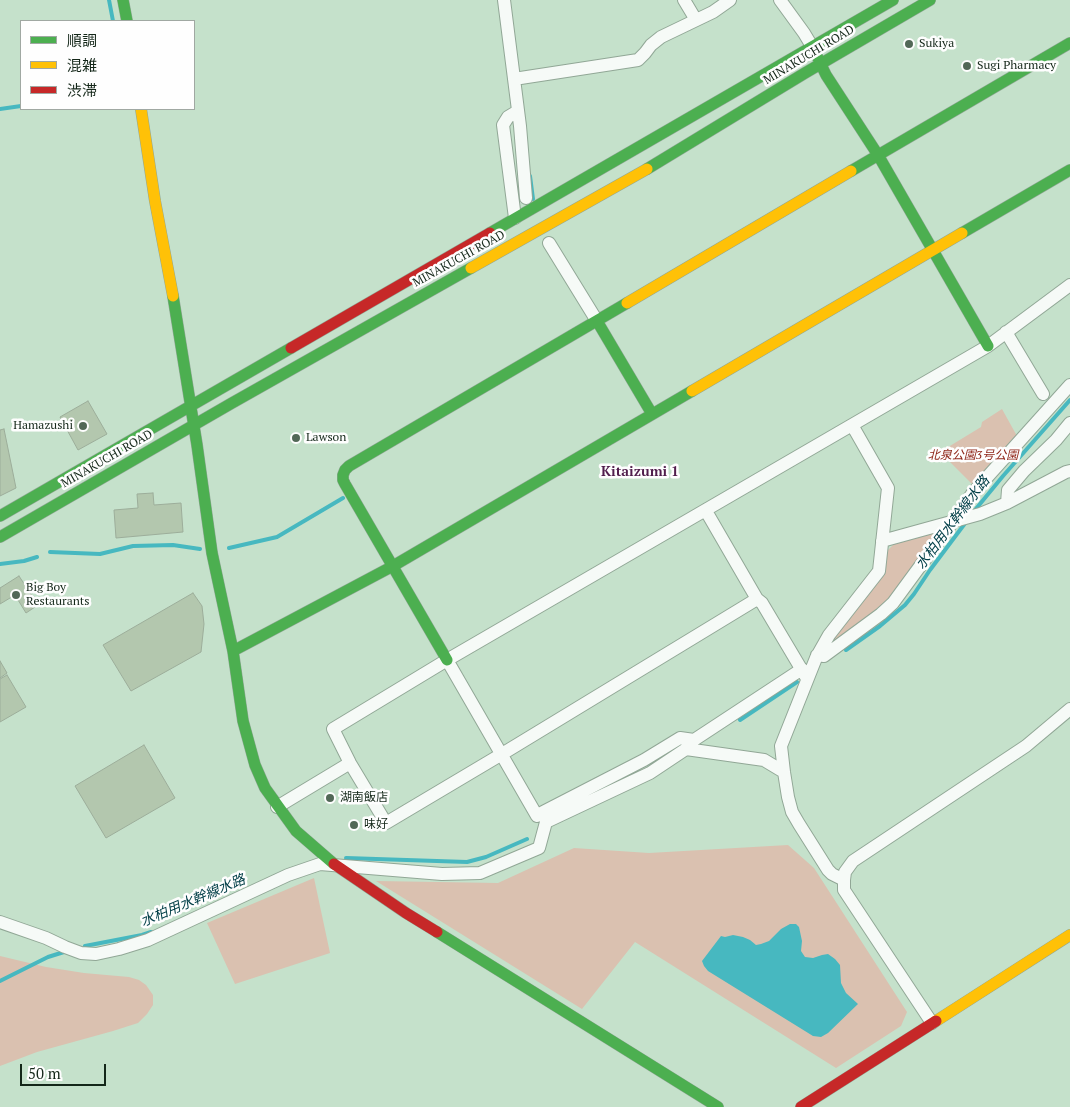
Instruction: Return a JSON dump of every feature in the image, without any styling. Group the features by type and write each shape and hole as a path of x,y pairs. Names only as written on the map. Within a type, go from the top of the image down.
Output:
{"main road":[{"path":"124,0 127,20"},
{"name":"MINAKUCHI ROAD","path":"0,516 894,0"},
{"name":"MINAKUCHI ROAD","path":"0,537 656,164 930,0"},
{"path":"447,660 345,484 343,475 349,466 1070,43"},
{"path":"812,48 826,75 878,155 988,346"},
{"path":"141,110 191,406 212,553 233,651 243,721 255,765 265,788 296,831 334,864 406,913 718,1107"},
{"path":"233,651 393,566 1070,170"},
{"path":"597,320 652,414"},
{"path":"800,1107 1070,935"}],"street":[{"path":"504,0 518,111 526,198"},
{"path":"684,0 696,20"},
{"path":"514,79 638,60 646,53 651,44 661,37 713,12 730,0"},
{"path":"780,0 804,33 812,48"},
{"path":"516,218 503,125 508,118 518,111"},
{"path":"549,243 597,320"},
{"path":"757,599 386,823 350,763 333,729 447,660 988,346 1070,284"},
{"path":"1006,332 1043,394"},
{"path":"818,655 824,656 893,603 958,519 972,494 1070,385"},
{"path":"1007,503 1008,490 1024,470 1070,424"},
{"path":"844,880 828,870 792,812 781,746 792,720 804,674 818,655 829,635 879,571 888,488 852,426"},
{"path":"882,541 980,514 1007,503 1066,472 1070,472"},
{"path":"706,511 757,599 762,603 804,674"},
{"path":"447,660 537,816 644,760 675,749 764,760 784,772"},
{"path":"0,922 81,953 96,954 148,940 288,875 320,864 442,874 480,874 538,848 546,822 650,773 675,749 680,738 694,740 804,674"},
{"path":"932,1023 844,890 845,872 853,861 1026,746 1070,709"},
{"path":"277,807 350,763"}],"green space":[{"name":"北泉公園3号公園","path":"1002,409 1017,436 974,486 940,452 981,427 982,422"},
{"path":"941,531 885,606 826,651 843,625 885,574 886,552 894,544"},
{"path":"788,845 814,868 907,1012 901,1026 836,1068 635,942 582,1009 376,881 498,883 574,848 649,853"},
{"path":"314,878 330,953 235,984 207,923"},
{"path":"0,956 46,967 129,977 139,980 146,985 153,995 153,1005 138,1023 37,1052 0,1066"}],"water":[{"path":"790,924 796,924 799,927 802,941 801,951 805,957 813,958 828,954 835,959 840,965 841,983 846,993 858,1004 828,1033 821,1037 813,1036 708,971 702,961 721,936 733,935 743,937 756,945 769,941 781,929"}],"building":[{"name":"Hamazushi","path":"88,401 107,434 78,450 60,417"},
{"path":"4,429 16,488 0,496 0,430"},
{"path":"153,493 154,505 181,503 183,532 116,538 114,510 138,508 137,494"},
{"path":"19,576 38,605 26,613 15,595 0,604 0,588"},
{"path":"193,593 202,606 204,624 201,652 131,691 103,645"},
{"path":"0,661 7,673 0,678"},
{"path":"7,675 26,707 0,722 0,679"},
{"path":"144,745 175,798 106,838 75,786"}],"waterway":[{"path":"109,0 113,20"},
{"path":"0,109 20,106"},
{"path":"530,176 533,199"},
{"name":"水柏用水幹線水路","path":"975,510 1070,400"},
{"path":"229,548 277,537 343,498"},
{"name":"水柏用水幹線水路","path":"846,650 880,626 905,605 966,522"},
{"path":"50,552 100,554 133,546 173,545 200,549"},
{"path":"0,564 24,561 37,557"},
{"name":"水柏用水幹線水路","path":"740,720 797,682"},
{"name":"水柏用水幹線水路","path":"346,858 467,862 486,857 527,839"},
{"name":"水柏用水幹線水路","path":"85,946 151,932"},
{"name":"水柏用水幹線水路","path":"0,981 48,957 64,952"}],"traffic: fast":[{"path":"123,0 127,20"},
{"path":"490,233 893,0"},
{"path":"647,169 930,0"},
{"path":"851,171 1070,43"},
{"path":"816,54 826,75 878,155 988,346"},
{"path":"962,233 1070,170"},
{"path":"0,537 471,268"},
{"path":"173,296 212,553 233,651 243,721 255,765 265,788 296,831 334,864"},
{"path":"447,660 345,484 343,480 345,470 627,303"},
{"path":"597,321 652,414"},
{"path":"0,516 291,348"},
{"path":"233,651 393,566 692,391"},
{"path":"437,932 718,1107"}],"traffic: slow":[{"path":"141,110 155,201 173,296"},
{"path":"471,268 647,169"},
{"path":"627,303 851,171"},
{"path":"692,391 962,233"},
{"path":"936,1021 1070,935"}],"traffic: jam":[{"path":"291,348 490,233"},
{"path":"334,864 437,932"},
{"path":"801,1107 936,1021"}],"place":[{"name":"Sukiya","path":"909,44"},
{"name":"Sugi Pharmacy","path":"967,66"},
{"name":"Hamazushi","path":"83,426"},
{"name":"Lawson","path":"296,438"},
{"name":"Big Boy Restaurants","path":"16,595"},
{"name":"湖南飯店","path":"330,798"},
{"name":"味好","path":"354,825"}],"district":[{"name":"Kitaizumi 1","path":"640,472"}]}
